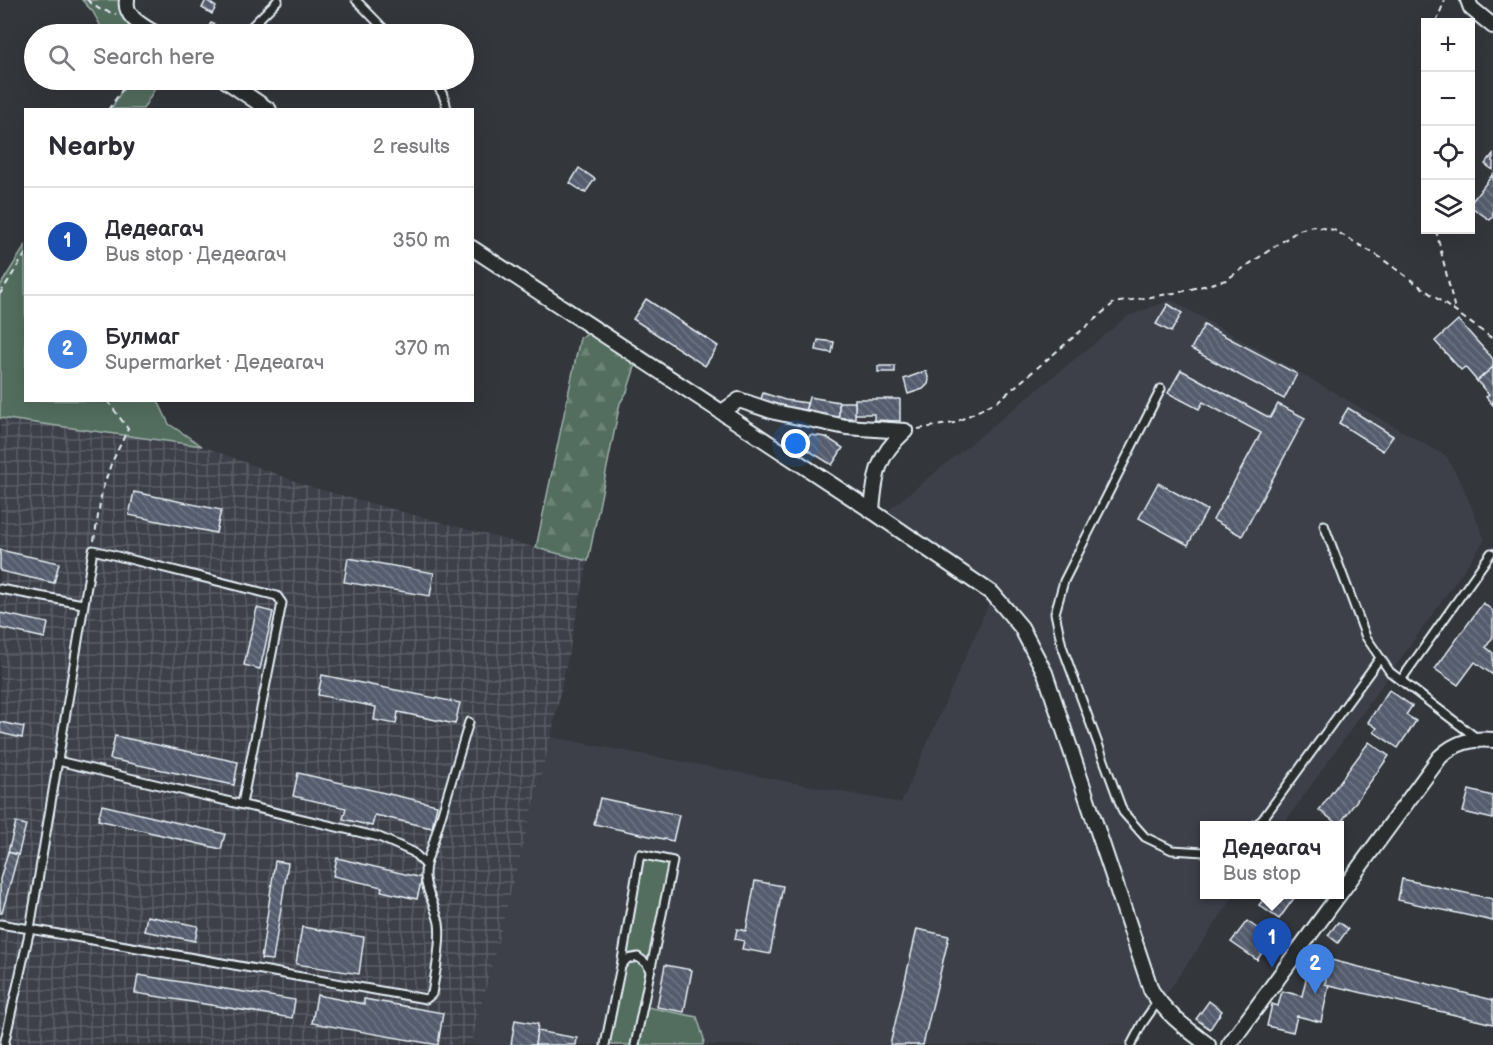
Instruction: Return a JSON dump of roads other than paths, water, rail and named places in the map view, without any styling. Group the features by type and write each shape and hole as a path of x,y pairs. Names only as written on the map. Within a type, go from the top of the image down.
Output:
{"street":[{"path":"127,0 126,5 134,20 140,24"},
{"path":"1468,0 1471,8 1493,26"},
{"path":"240,90 266,108"},
{"path":"474,249 872,511 993,594 1021,627 1045,673 1148,978 1158,1001 1173,1018 1208,1045"},
{"path":"722,412 739,400 775,412 846,427 905,431 889,445 882,458 874,480 872,511"},
{"path":"1344,888 1440,757 1449,748 1461,742 1478,739 1493,740"},
{"path":"1229,1045 1336,899"}],"lane":[{"path":"254,24 278,0"},
{"path":"356,0 379,24"},
{"path":"441,90 447,108"},
{"path":"1161,389 1064,582 1055,613 1062,646 1123,812 1145,837 1172,850 1200,852"},
{"path":"1324,525 1366,636 1390,672 1478,739"},
{"path":"4,1045 30,929 93,550 277,596 282,603 242,804"},
{"path":"1401,680 1491,553"},
{"path":"0,589 83,604"},
{"path":"1260,821 1380,658"},
{"path":"0,924 426,999 432,994 439,924 427,893 424,864 431,850 470,722"},
{"path":"58,761 379,837 413,852 424,864"},
{"path":"605,1045 640,854 674,861 635,1045"},
{"path":"621,966 627,959 638,957 647,963 650,971"},
{"path":"1131,1045 1158,1001"}],"place":[{"name":"Дедеагач","path":"1272,968"},
{"name":"Булмаг","path":"1315,994"}]}
